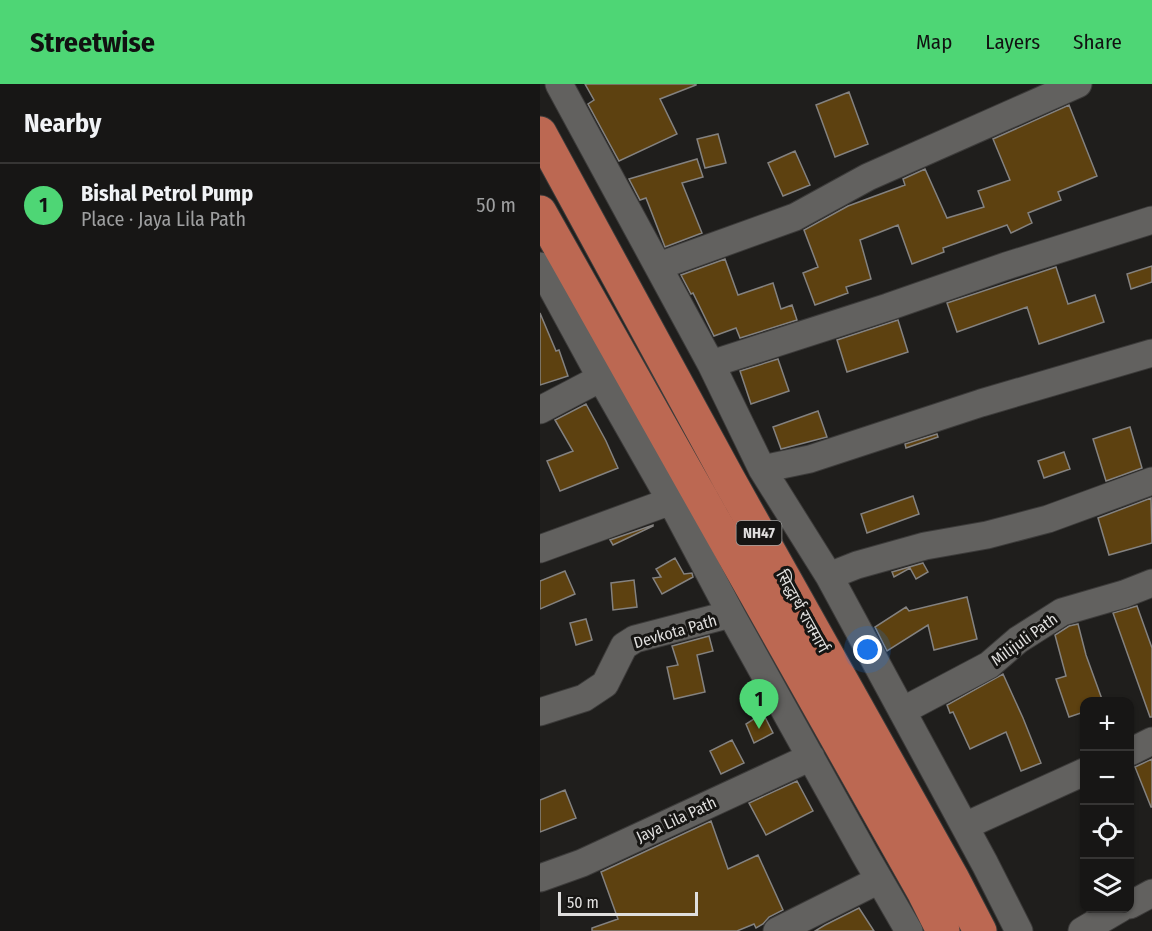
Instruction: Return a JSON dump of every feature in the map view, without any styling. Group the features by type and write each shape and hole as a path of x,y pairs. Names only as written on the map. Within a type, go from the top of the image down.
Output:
{"highway":[{"name":"सिद्धार्थ राजमार्ग","path":"540,133 728,478 980,931"},
{"name":"सिद्धार्थ राजमार्ग","path":"540,212 943,931"}],"street":[{"path":"659,266 795,217 868,177 1078,84"},
{"path":"563,85 711,364 762,469 829,576 965,826 1019,931"},
{"path":"711,364 1152,220"},
{"path":"540,266 731,614 909,931"},
{"path":"762,469 810,459 981,403 1152,353"},
{"path":"540,410 601,378"},
{"path":"829,576 857,565 925,546 987,535 1048,519 1152,481"},
{"path":"540,549 671,501"},
{"name":"Milijuli Path","path":"902,711 989,665 1018,640 1062,612 1124,594 1152,583"},
{"name":"Devkota Path","path":"540,712 584,698 605,684 624,646 635,639 731,614"},
{"path":"1132,751 1152,741"},
{"name":"Jaya Lila Path","path":"540,878 582,863 811,757"},
{"path":"965,826 1080,774"},
{"path":"777,931 879,880"},
{"path":"1134,902 1152,894"},
{"path":"1082,931 1114,913"}],"building":[{"path":"585,84 696,85 660,99 677,134 619,161 588,104 594,100"},
{"path":"849,92 868,144 835,157 816,105"},
{"path":"1069,105 1097,176 1058,192 1061,200 1028,213 1032,223 1011,233 1007,225 943,248 944,252 912,264 898,225 860,240 871,279 846,287 848,293 815,305 803,273 818,267 804,230 848,206 905,185 903,179 925,169 947,218 984,207 978,191 1010,180 993,139"},
{"path":"718,134 726,163 705,168 697,139"},
{"path":"795,151 810,185 783,196 768,163"},
{"path":"697,159 703,177 682,183 702,233 665,247 646,198 640,200 629,179"},
{"path":"725,259 738,295 773,283 781,309 792,305 797,320 740,338 736,328 714,336 693,293 691,294 681,275"},
{"path":"1152,266 1152,282 1131,289 1127,274"},
{"path":"1056,267 1068,304 1095,295 1104,322 1039,344 1027,307 957,332 947,303"},
{"path":"540,313 556,351 559,350 568,376 540,385"},
{"path":"898,320 908,352 847,372 837,340"},
{"path":"778,359 789,391 751,404 740,371"},
{"path":"586,404 618,468 560,491 547,461 573,451 555,420"},
{"path":"818,411 827,437 781,449 773,427"},
{"path":"1130,427 1142,468 1106,481 1093,439"},
{"path":"937,434 938,437 906,448 905,444"},
{"path":"1064,452 1070,469 1044,478 1038,461"},
{"path":"913,496 919,514 867,533 861,514"},
{"path":"1151,498 1152,543 1109,555 1098,518"},
{"path":"653,525 613,545 610,540"},
{"path":"675,558 684,574 692,573 693,577 662,594 653,578 661,577 656,569"},
{"path":"923,563 928,572 916,579 910,568 894,577 892,572"},
{"path":"565,571 575,594 540,609 540,581"},
{"path":"634,580 637,607 613,610 611,583"},
{"path":"967,597 977,639 934,650 928,625 887,651 875,627 906,607 909,611"},
{"path":"1137,606 1152,648 1152,717 1150,717 1113,613"},
{"path":"586,619 592,640 576,645 570,623"},
{"path":"1078,624 1101,697 1080,697 1080,713 1069,717 1056,679 1066,676 1055,635 1069,626"},
{"path":"709,636 713,651 697,655 705,692 674,699 667,667 678,665 672,646"},
{"path":"1003,674 1041,763 1021,771 1006,732 970,749 953,712 950,713 947,705"},
{"path":"763,713 773,733 754,743 746,724"},
{"path":"732,740 744,763 721,774 710,751"},
{"path":"1152,759 1152,807 1151,807 1135,767"},
{"path":"797,781 813,811 766,835 749,803"},
{"path":"565,790 576,818 540,832 540,800"},
{"path":"711,821 728,869 758,855 783,910 769,917 756,928 754,924 737,931 592,931 592,928 618,919 601,872"},
{"path":"859,908 874,931 815,931 825,925"}],"place":[{"name":"Bishal Petrol Pump","path":"759,729"}]}
